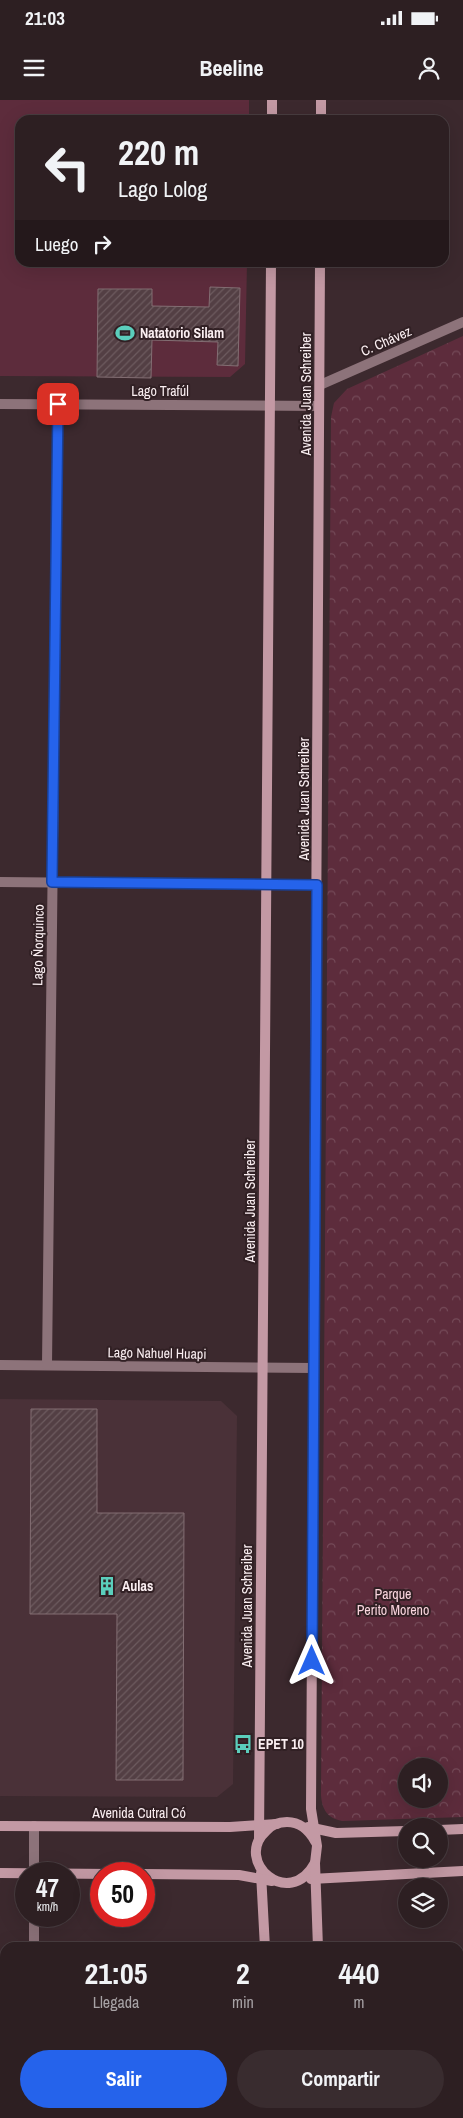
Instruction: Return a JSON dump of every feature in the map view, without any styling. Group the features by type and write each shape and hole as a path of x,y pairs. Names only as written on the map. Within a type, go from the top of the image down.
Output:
{"main road":[{"path":"272,100 272,115"},
{"path":"321,100 321,115"},
{"name":"Avenida Juan Schreiber","path":"265,1942 261,1874 256,1854 260,1825 271,267"},
{"name":"Avenida Juan Schreiber","path":"318,1942 317,1846 311,1808 320,267"},
{"path":"259,1839 264,1832 277,1824 286,1822 336,1833 398,1831"},
{"name":"Avenida Cutral Có","path":"0,1826 277,1824"},
{"path":"302,1826 314,1838 317,1846"},
{"path":"448,1830 463,1829"},
{"path":"298,1881 311,1871 316,1863"},
{"path":"155,1874 261,1874 276,1882 316,1878 463,1871"},
{"path":"0,1873 15,1873"}],"street":[{"name":"C. Chávez","path":"320,385 463,322"},
{"name":"Lago Trafúl","path":"0,404 320,406"},
{"name":"Lago Ñorquinco","path":"46,1366 58,404"},
{"path":"0,882 317,885"},
{"name":"Lago Nahuel Huapi","path":"0,1365 314,1368"},
{"path":"34,1826 34,1862"},
{"path":"34,1927 34,1942"}],"shaded area":[{"path":"0,1399 221,1401 237,1416 233,1784 217,1797 0,1796"}],"green space":[{"path":"0,100 249,100 249,115 15,115 15,267 247,267 245,364 230,377 0,376"},
{"name":"Parque Perito Moreno","path":"463,336 463,1817 342,1821 333,1818 326,1812 321,1795 331,417 334,403 347,389"}],"building":[{"path":"210,287 240,288 238,366 217,365 218,342 152,340 151,378 97,377 98,289 152,289 152,306 209,307"},
{"name":"Aulas","path":"31,1409 97,1409 97,1513 184,1513 183,1780 116,1780 117,1614 30,1614"}],"place":[{"name":"Natatorio Silam","path":"125,333"},
{"name":"Aulas","path":"107,1586"},
{"name":"EPET 10","path":"243,1744"}],"route":[{"path":"58,404 52,882 317,885 312,1661"}]}
